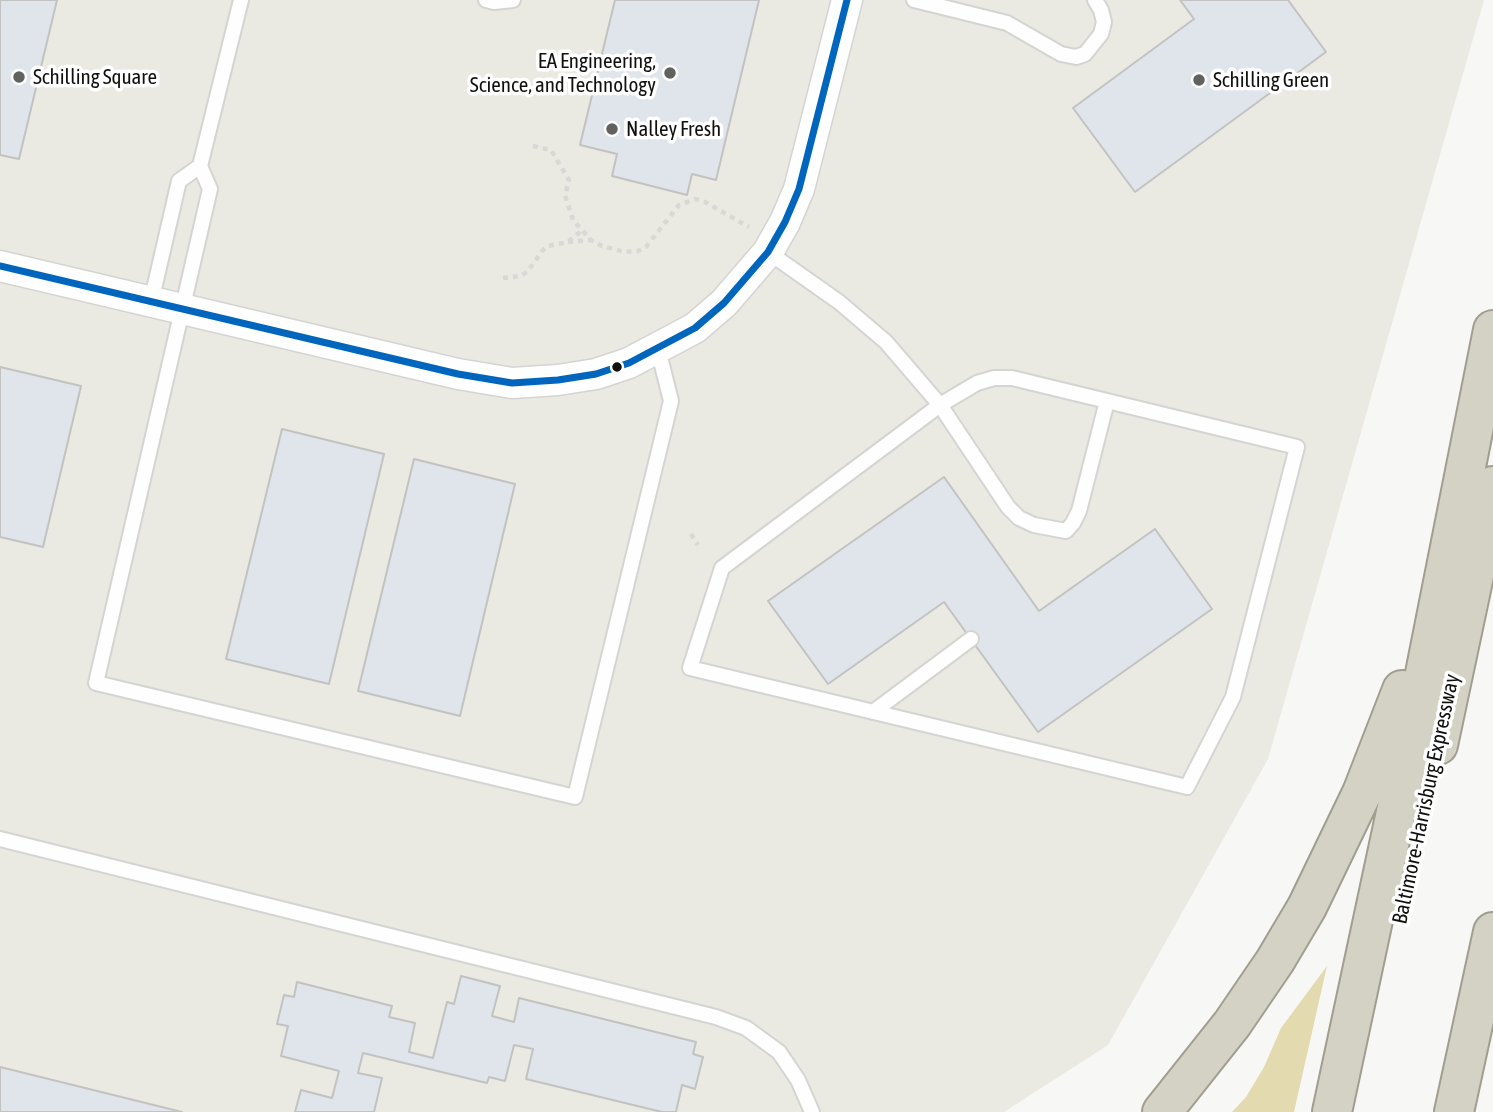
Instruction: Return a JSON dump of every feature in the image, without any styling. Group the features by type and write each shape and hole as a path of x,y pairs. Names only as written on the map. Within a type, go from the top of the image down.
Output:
{"highway":[{"path":"1332,1112 1418,709 1493,330"},
{"path":"1162,1112 1233,1024 1275,961 1307,907 1357,805 1398,704 1472,427"},
{"name":"Baltimore-Harrisburg Expressway","path":"1359,1112 1493,486"},
{"path":"1454,1112 1493,932"}],"street":[{"path":"0,266 458,374 512,383 596,374 629,363 695,328 724,303 768,252 799,189 847,0"}],"lane":[{"path":"241,0 200,166 210,189 96,683 575,797 671,401 657,349"},
{"path":"486,0 513,0"},
{"path":"914,0 1007,23 1061,54 1076,57 1085,54 1101,34 1104,22 1095,0"},
{"path":"151,302 179,181 200,166"},
{"path":"768,252 839,302 886,342 940,405 1007,507 1019,518 1034,525 1066,531 1079,511 1107,401"},
{"path":"994,378 1013,379 1297,447 1233,697 1186,787 690,668 722,568 940,405 976,383 994,378"},
{"path":"873,712 971,639"},
{"path":"0,839 716,1017 746,1028 779,1052 798,1080 812,1112"}],"path":[{"path":"533,146 551,150 569,180 565,196 573,220 591,240 602,246 625,252 646,247 679,205 695,199 749,227"},
{"path":"568,242 581,231"},
{"path":"503,278 521,276 548,246 591,240"},
{"path":"691,534 698,545"}],"shaded area":[{"path":"0,0 1484,0 1268,759 1108,1045 1004,1112 0,1112"},
{"path":"1327,966 1294,1112 1232,1112 1246,1097 1264,1067 1281,1028"}],"building":[{"name":"Schilling Square","path":"0,0 57,0 19,159 0,155"},
{"name":"EA Engineering, Science, and Technology","path":"615,0 759,0 716,180 692,174 687,195 612,176 617,154 580,145"},
{"name":"Schilling Green","path":"1180,0 1288,0 1326,52 1135,192 1073,108 1194,19"},
{"path":"0,367 81,386 43,547 0,537"},
{"path":"282,429 384,454 329,684 226,659"},
{"path":"414,459 515,484 460,716 358,691"},
{"path":"944,477 1039,611 1155,529 1212,609 1038,732 944,602 828,684 768,601"},
{"path":"461,976 500,986 492,1016 514,1022 519,998 696,1042 693,1054 703,1057 695,1089 682,1085 676,1112 662,1112 526,1079 533,1049 514,1045 505,1081 489,1077 487,1083 363,1053 358,1073 382,1078 374,1112 295,1112 301,1090 332,1098 339,1071 281,1056 288,1026 277,1024 284,995 294,997 297,982 392,1006 389,1017 415,1023 409,1052 433,1058 447,1002 454,1004"},
{"path":"0,1067 182,1112 0,1112"}],"transit line":[{"path":"0,266 458,374 512,383 596,374 629,363 695,328 724,303 768,252 799,189 847,0"}],"place":[{"name":"EA Engineering, Science, and Technology","path":"670,73"},
{"name":"Schilling Square","path":"19,77"},
{"name":"Schilling Green","path":"1199,80"},
{"name":"Nalley Fresh","path":"612,129"}]}
